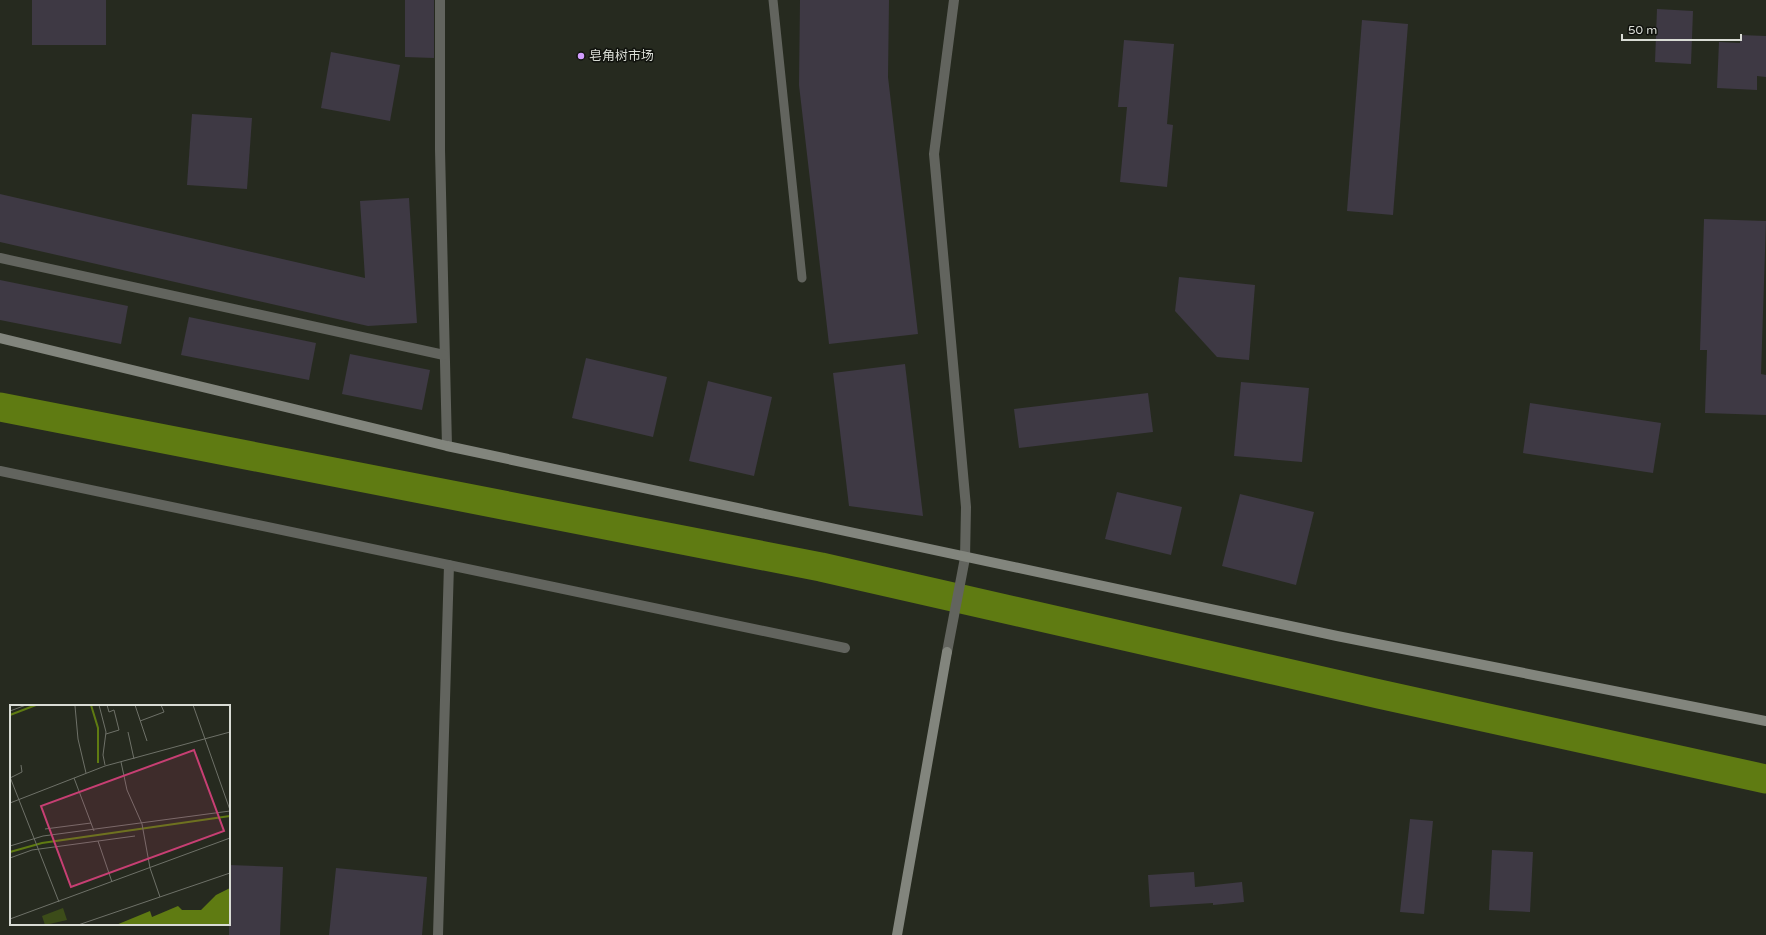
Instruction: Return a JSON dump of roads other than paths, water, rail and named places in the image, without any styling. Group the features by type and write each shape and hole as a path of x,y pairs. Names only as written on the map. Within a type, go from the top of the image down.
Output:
{"street":[{"path":"440,0 440,150 447,446"},
{"path":"897,935 965,558 966,507 934,154 954,0"},
{"path":"0,258 444,355"},
{"path":"0,338 447,446 965,558 1337,636 1766,721"},
{"path":"0,471 846,648"},
{"path":"438,935 449,565"}],"lane":[{"path":"773,0 802,278"}],"waterway":[{"path":"0,407 821,567 1379,694 1766,779"}],"place":[{"name":"皂角树市场","path":"581,56"}]}
